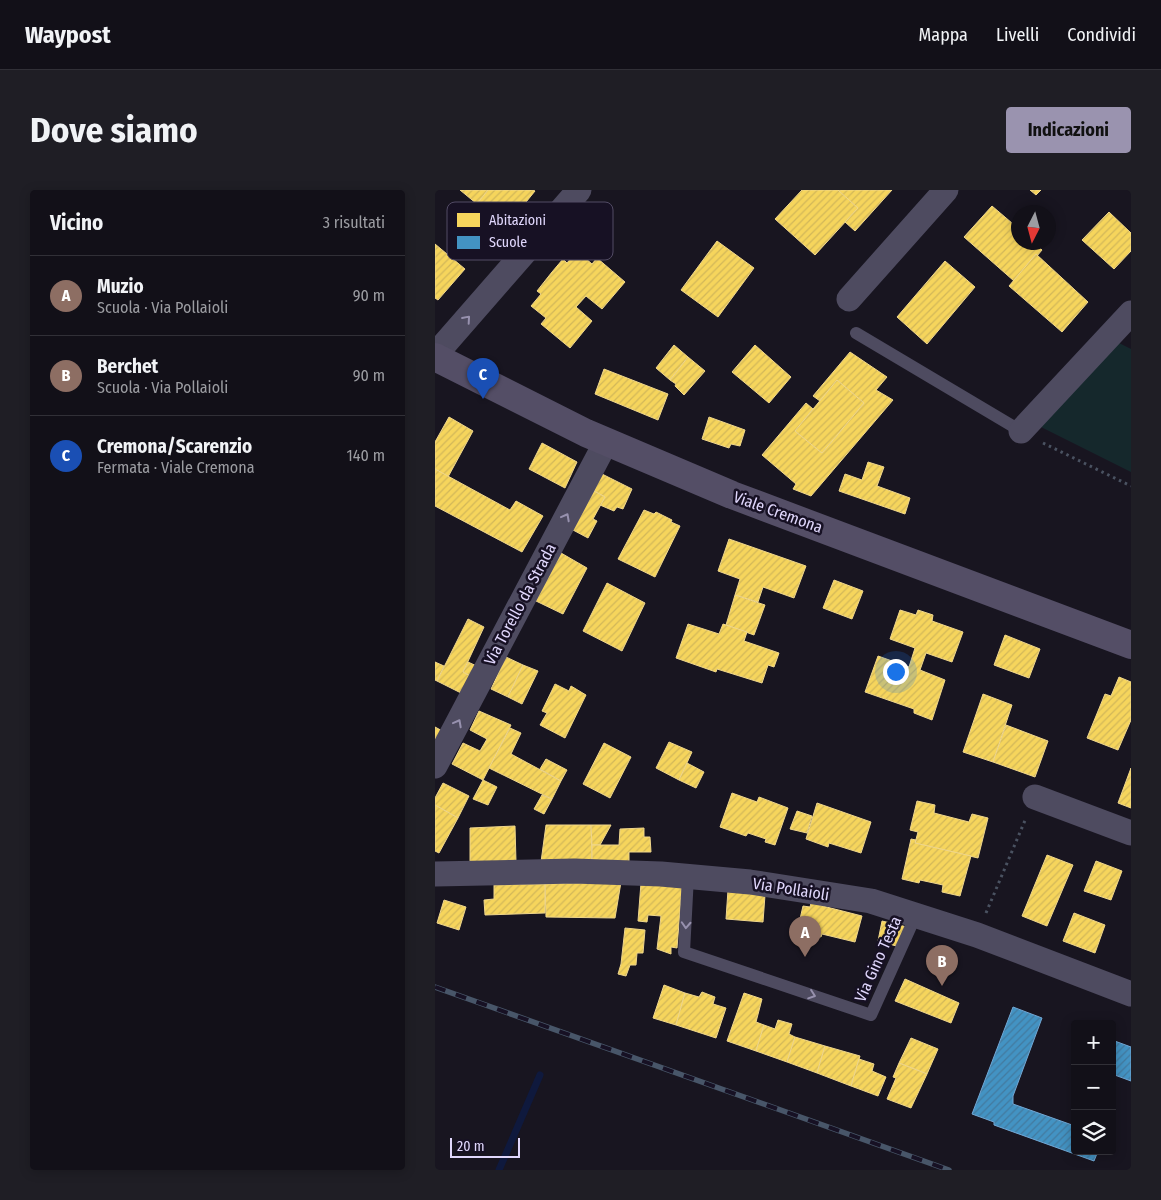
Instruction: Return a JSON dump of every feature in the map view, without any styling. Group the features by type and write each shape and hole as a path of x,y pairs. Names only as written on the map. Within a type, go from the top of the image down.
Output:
{"main road":[{"name":"Viale Cremona","path":"435,356 606,442 732,495 1131,645"}],"street":[{"path":"569,202 579,190"},
{"path":"849,299 946,190"},
{"path":"435,356 518,260"},
{"path":"1021,431 1131,313"},
{"name":"Via Torello da Strada","path":"435,766 606,442"},
{"path":"1035,797 1131,833"},
{"name":"Via Pollaioli","path":"435,874 574,871 661,874 750,882 871,901 977,935 1131,994"}],"lane":[{"path":"855,333 1021,431"},
{"name":"Via Gino Testa","path":"688,876 684,952 871,1015 916,914"}],"path":[{"path":"1021,431 1131,486"},
{"path":"977,935 1035,797"}],"green space":[{"path":"1111,339 1131,349 1131,472 1041,427"}],"building: Abitazioni":[{"path":"460,190 488,190 479,202 475,202"},
{"path":"488,190 535,191 526,202 479,202"},
{"path":"802,190 838,190 858,208 815,255 775,219"},
{"path":"838,190 892,190 855,231 845,222 858,208"},
{"path":"1030,190 1041,190 1036,195"},
{"path":"992,206 1011,222 1011,250 1042,250 1037,256 1036,254 1014,281 964,237"},
{"path":"1109,212 1131,233 1131,251 1114,269 1082,240"},
{"path":"717,241 754,268 718,317 681,290"},
{"path":"435,244 447,254 447,260 454,260 465,269 438,300 435,298"},
{"path":"1036,254 1088,302 1062,332 1009,286"},
{"path":"562,260 567,263 570,260 587,260 592,264 595,260 599,260 625,282 602,309 586,296 576,307 592,321 570,348 541,324 546,318 531,306 541,294 537,291 552,272"},
{"path":"945,261 975,287 927,344 897,317"},
{"path":"674,345 688,357 670,380 656,368"},
{"path":"755,345 791,377 769,403 732,372"},
{"path":"850,352 887,377 876,390 893,400 811,496 793,489 796,484 762,455 806,403 813,409 795,431 822,453 864,403 837,380 820,401 813,396"},
{"path":"688,357 705,371 684,395 675,386 676,384 670,380"},
{"path":"604,369 668,394 658,420 595,394"},
{"path":"837,380 864,403 822,453 795,431"},
{"path":"449,417 473,431 448,477 435,469 435,442"},
{"path":"709,417 745,430 740,446 731,444 729,448 702,439"},
{"path":"542,443 577,462 565,488 529,469"},
{"path":"868,462 884,467 877,486 910,498 905,514 839,491 845,474 862,480"},
{"path":"435,469 510,510 516,501 543,516 522,552 435,506"},
{"path":"602,474 632,489 623,509 617,507 614,511 600,505 605,497 594,491"},
{"path":"594,491 605,497 593,519 597,521 588,538 573,530"},
{"path":"644,510 654,514 656,512 680,526 655,577 618,559"},
{"path":"729,539 806,566 794,598 763,587 758,602 735,595 740,579 718,571"},
{"path":"561,553 587,568 563,614 536,601"},
{"path":"834,580 863,591 852,619 823,608"},
{"path":"607,583 645,603 622,651 583,631"},
{"path":"735,595 765,605 754,635 726,625"},
{"path":"900,610 916,615 918,610 933,615 932,621 963,632 952,662 926,653 920,670 945,680 932,720 914,713 914,709 865,692 878,656 909,667 915,648 890,639"},
{"path":"468,619 484,627 463,672 476,679 467,696 437,681"},
{"path":"688,624 719,634 723,624 747,632 744,641 779,653 774,667 768,665 762,683 717,669 716,672 676,658"},
{"path":"1005,635 1040,649 1029,678 994,665"},
{"path":"506,657 523,665 508,697 491,689"},
{"path":"435,662 444,666 437,681 435,680"},
{"path":"468,662 481,668 476,679 463,672"},
{"path":"523,665 538,671 522,704 508,697"},
{"path":"1119,677 1131,682 1131,720 1118,750 1087,738 1105,694 1111,696"},
{"path":"555,684 569,691 571,686 586,695 565,738 540,725 547,713 542,711"},
{"path":"983,694 1012,705 993,762 963,752"},
{"path":"479,711 511,725 483,780 452,764 463,743 480,751 487,739 470,730"},
{"path":"1006,725 1048,741 1035,777 993,762"},
{"path":"435,727 448,734 435,753"},
{"path":"510,728 521,733 511,754 561,781 552,799 489,768"},
{"path":"669,742 692,752 679,780 656,768"},
{"path":"604,743 631,757 610,798 583,784"},
{"path":"546,759 567,770 561,781 540,769"},
{"path":"687,763 704,772 696,788 679,780"},
{"path":"1131,768 1131,808 1118,803"},
{"path":"483,780 497,787 488,805 473,799"},
{"path":"443,783 469,796 458,818 435,805 435,798"},
{"path":"732,793 757,802 759,797 788,808 775,845 765,842 766,839 748,833 746,836 720,827"},
{"path":"542,795 552,799 544,814 534,809"},
{"path":"917,801 935,805 934,813 969,822 972,814 988,818 978,858 915,843 918,832 910,830"},
{"path":"817,803 871,822 861,853 829,843 828,847 806,839"},
{"path":"435,805 458,818 439,853 435,851"},
{"path":"797,811 812,816 807,833 790,829"},
{"path":"546,825 591,825 592,862 541,862"},
{"path":"591,825 611,825 600,845 592,845"},
{"path":"515,826 516,862 470,863 470,828"},
{"path":"644,828 644,837 650,837 651,852 629,852 629,863 592,862 592,845 619,845 620,829"},
{"path":"911,839 916,840 915,843 971,856 960,896 942,892 943,885 920,880 919,883 902,879"},
{"path":"1047,855 1073,865 1047,926 1022,916"},
{"path":"1096,861 1122,871 1111,900 1084,891"},
{"path":"621,882 615,918 546,917 545,884"},
{"path":"641,883 682,886 677,948 671,947 671,954 657,949 661,916 648,915 647,922 638,921"},
{"path":"545,884 545,913 485,915 484,900 494,899 494,885"},
{"path":"728,890 765,895 763,922 726,919"},
{"path":"444,900 466,907 459,930 437,923"},
{"path":"811,903 862,916 855,942 822,934 821,937 797,932 803,906 810,907"},
{"path":"1074,913 1105,925 1095,953 1063,941"},
{"path":"882,921 907,927 900,947 878,941"},
{"path":"625,928 645,930 643,953 637,953 636,965 630,965 626,976 618,974"},
{"path":"905,979 959,1003 951,1023 895,1001"},
{"path":"664,985 685,993 676,1025 653,1018"},
{"path":"702,992 715,997 713,1004 726,1008 716,1038 676,1025 685,993 699,997"},
{"path":"744,993 762,999 756,1022 764,1025 756,1051 727,1041"},
{"path":"778,1020 792,1024 789,1034 795,1037 787,1062 756,1051 764,1025 775,1029"},
{"path":"795,1037 825,1046 817,1073 787,1062"},
{"path":"911,1038 938,1049 927,1074 899,1063"},
{"path":"825,1046 860,1056 851,1086 817,1073"},
{"path":"859,1059 874,1064 872,1071 886,1077 878,1096 851,1086"},
{"path":"899,1063 927,1074 911,1108 887,1099 896,1078 893,1077"}],"building: Scuole":[{"path":"1013,1007 1042,1018 1013,1096 1013,1104 1071,1125 1071,1153 994,1125 994,1122 972,1114"},
{"path":"1116,1041 1131,1047 1131,1081 1116,1075"},
{"path":"1077,1155 1096,1155 1094,1161"}],"waterway":[{"path":"499,1170 540,1075"}],"railway":[{"path":"435,987 949,1170"}],"place":[{"name":"Cremona/Scarenzio","path":"483,399"},
{"name":"Muzio","path":"805,957"},
{"name":"Berchet","path":"942,986"}]}
